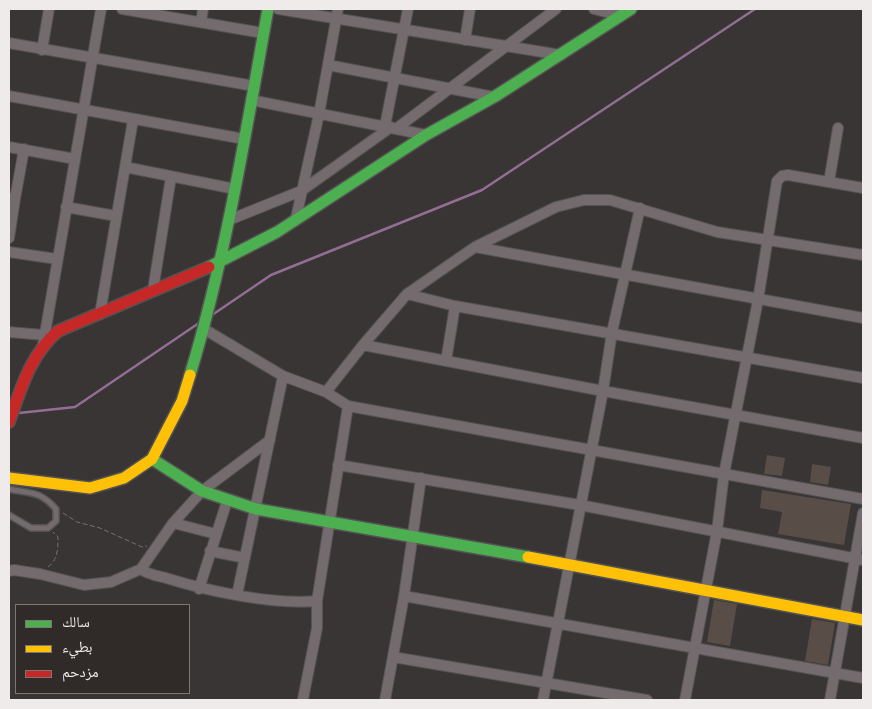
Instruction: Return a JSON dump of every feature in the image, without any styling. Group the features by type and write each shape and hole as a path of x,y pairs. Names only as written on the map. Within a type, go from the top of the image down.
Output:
{"street":[{"path":"42,50 49,9"},
{"path":"9,422 25,379 43,340 101,9"},
{"path":"122,9 264,33"},
{"path":"201,22 203,9"},
{"path":"9,478 90,488 124,478 152,459 182,400 204,329 229,220 268,9"},
{"path":"278,9 336,20 560,55"},
{"path":"296,218 319,114 338,9"},
{"path":"391,127 394,79 408,9"},
{"path":"465,40 470,9"},
{"path":"229,220 301,191 391,127 452,88 556,9"},
{"path":"594,9 621,16"},
{"path":"9,332 43,340 58,331 220,262 296,218 426,135 494,97 631,9"},
{"path":"9,43 254,86"},
{"path":"328,65 494,97"},
{"path":"9,96 244,139"},
{"path":"251,100 426,135"},
{"path":"100,314 133,120"},
{"path":"829,182 838,128"},
{"path":"9,146 76,159"},
{"path":"9,238 12,198 24,150"},
{"path":"125,168 235,188"},
{"path":"685,700 717,531 724,474 758,300 778,181 782,176 788,175 863,188"},
{"path":"153,290 171,177"},
{"path":"326,392 407,294 475,247 556,207 584,200 610,200 717,232 863,255"},
{"path":"66,208 116,216"},
{"path":"542,700 603,391 612,332 640,208"},
{"path":"475,247 863,318"},
{"path":"9,252 57,260"},
{"path":"407,294 455,306 612,332 863,378"},
{"path":"446,361 455,306"},
{"path":"204,329 283,376 326,392 348,406 863,499"},
{"path":"363,345 863,438"},
{"path":"238,595 283,376"},
{"path":"304,700 318,628 317,601 348,406"},
{"path":"9,571 40,574 84,585 111,582 141,569 173,523 202,491 270,440"},
{"path":"152,459 202,491 227,501 256,509 568,566 706,589 863,620"},
{"path":"338,465 580,505 859,559"},
{"path":"385,700 404,596 421,478"},
{"path":"199,588 227,501"},
{"path":"830,700 845,617 859,559 863,513"},
{"path":"173,523 216,534"},
{"path":"210,551 245,558"},
{"path":"141,569 199,588 238,595 304,602 317,601"},
{"path":"404,596 863,678"},
{"path":"393,657 647,700"}],"lane":[{"path":"9,489 37,493 46,498 56,509 56,521 48,528 31,528 9,516"}],"path":[{"path":"56,509 77,522 100,528 142,547 158,544"},
{"path":"40,574 54,563 58,553 58,537 48,528"}],"building":[{"path":"767,455 785,458 782,476 764,474"},
{"path":"812,464 831,467 828,485 810,482"},
{"path":"762,490 851,504 844,545 778,534 782,512 760,508"},
{"path":"714,600 737,604 730,646 707,642"},
{"path":"812,619 835,623 828,665 805,661"}],"waterway":[{"path":"212,315 271,275 482,190 755,9"},
{"path":"19,413 75,407 199,323"}],"traffic: fast":[{"path":"190,375 225,239 268,9"},
{"path":"209,267 277,232 426,135 494,97 631,9"},
{"path":"152,459 202,491 256,509 528,557"}],"traffic: slow":[{"path":"9,478 90,488 124,478 152,459 182,401 190,375"},
{"path":"528,557 863,620"}],"traffic: jam":[{"path":"9,422 22,385 33,362 48,340 58,331 209,267"}]}
